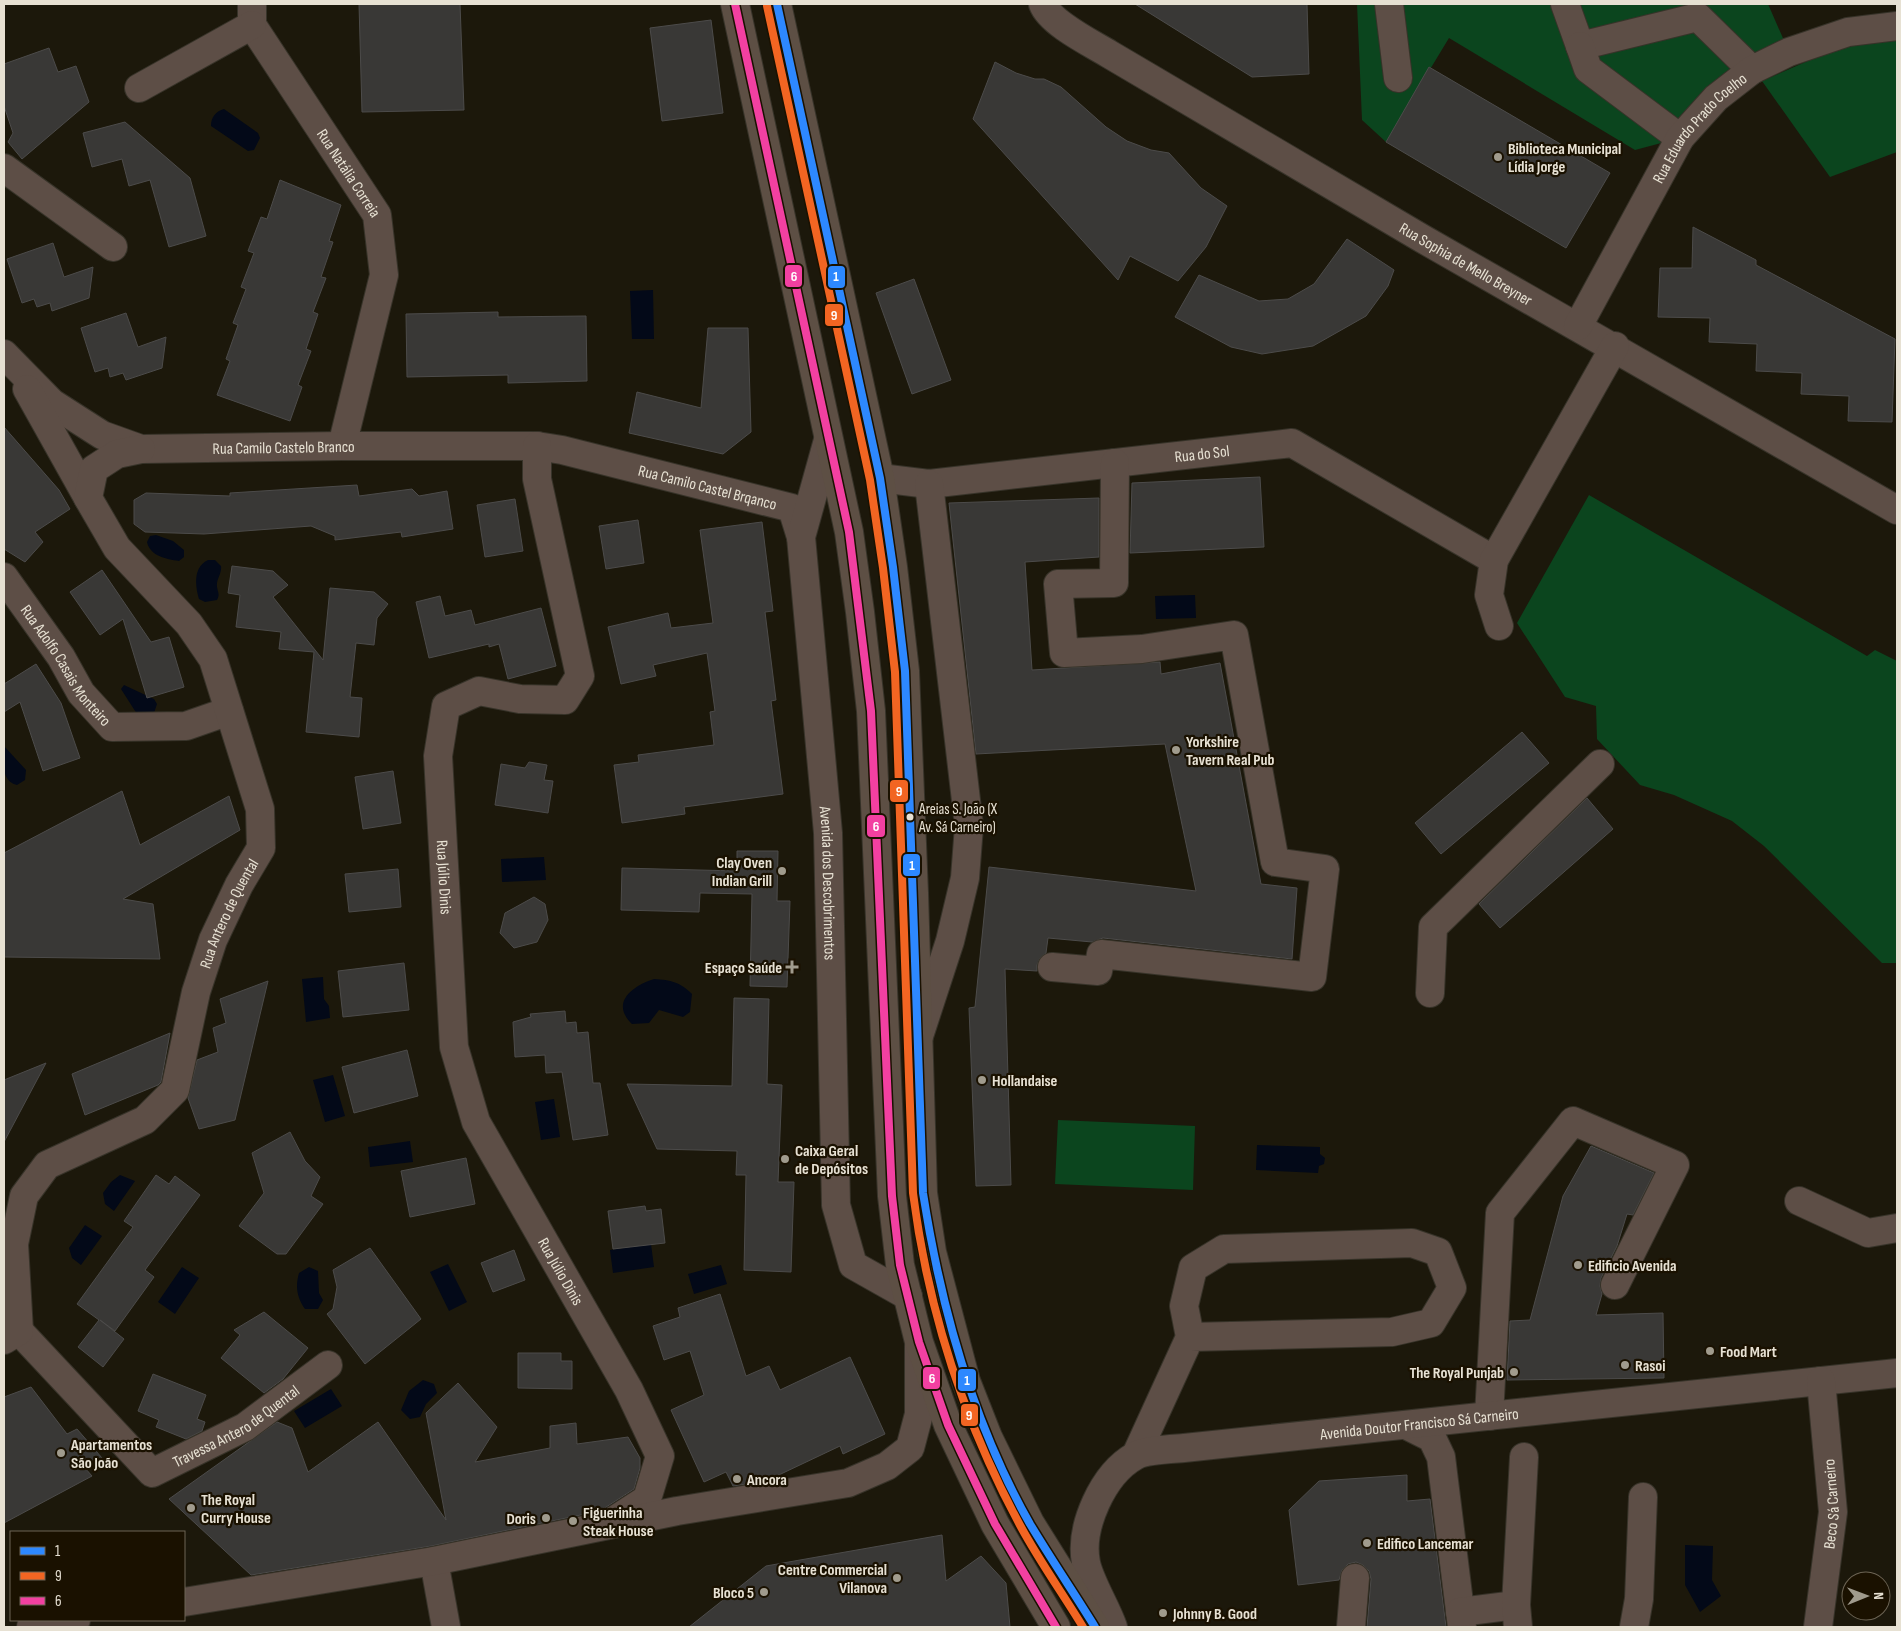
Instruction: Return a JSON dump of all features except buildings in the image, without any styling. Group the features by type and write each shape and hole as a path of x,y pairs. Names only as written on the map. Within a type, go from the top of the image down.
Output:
{"main road":[{"name":"Avenida dos Descobrimentos","path":"735,4 848,532 860,612 871,711 892,1196 900,1265 919,1342 948,1425 986,1506 1056,1627"},
{"path":"777,4 880,478 905,671 923,1193 932,1252 966,1381 988,1437 1030,1522 1096,1627"}],"street":[{"name":"Rua Sophia de Mello Breyner","path":"1043,4 1046,10 1069,30 1108,54 1423,239 1615,346 1897,510"},
{"path":"1389,4 1398,78"},
{"path":"1565,4 1588,69 1680,138"},
{"path":"139,88 252,14"},
{"name":"Rua Natália Correia","path":"252,14 377,215 384,275 342,446"},
{"path":"1580,46 1698,17 1752,70"},
{"name":"Rua Eduardo Prado Coelho","path":"1578,326 1680,138 1716,98 1752,70 1789,52 1848,32 1897,26"},
{"path":"4,168 113,246"},
{"path":"1499,626 1489,595 1494,560 1615,346"},
{"name":"Rua Camilo Castelo Branco","path":"8,359 52,403 102,435 141,449 537,446 595,459"},
{"name":"Rua Antero de Quental","path":"8,359 117,548 189,624 213,659 260,809 261,848 240,885 213,940 196,992 174,1090 145,1120 47,1165 24,1196 14,1244 11,1335"},
{"name":"Avenida dos Descobrimentos","path":"828,440 801,537 828,833 836,1205 853,1265 908,1296"},
{"name":"Rua do Sol","path":"880,478 929,484 1292,443 1494,560"},
{"name":"Rua Júlio Dinis","path":"537,446 537,479 580,676 565,700 520,699 479,691 446,706 438,756 454,1047 476,1122 629,1390 660,1456 647,1498 607,1525"},
{"path":"88,498 94,469 117,454 141,449"},
{"name":"Rua Camilo Castel Brqanco","path":"595,459 792,508 801,537"},
{"path":"1052,967 1098,971 1101,954 1312,977 1325,869 1274,862 1234,635 1142,649 1064,653 1058,584 1114,583 1115,463"},
{"path":"919,1038 950,941 965,878 969,826 929,484"},
{"name":"Rua Adolfo Casais Monteiro","path":"4,577 61,657 81,693 112,727 186,726 229,711"},
{"path":"1430,993 1433,927 1600,764"},
{"path":"1489,1416 1500,1213 1573,1121 1675,1166 1615,1285"},
{"path":"1799,1201 1868,1233 1897,1228"},
{"path":"1113,1627 1086,1563 1090,1518 1101,1495 1116,1472 1136,1455 1190,1337 1184,1306 1192,1268 1224,1249 1412,1243 1438,1252 1452,1288 1431,1323 1392,1332 1190,1337"},
{"name":"Travessa Antero de Quental","path":"11,1335 152,1473 245,1427 328,1365"},
{"path":"185,1602 434,1561 677,1511 848,1484 887,1466 910,1448 919,1414 919,1342"},
{"name":"Avenida Doutor Francisco Sá Carneiro","path":"1136,1455 1897,1373"},
{"name":"Beco Sá Carneiro","path":"1818,1627 1833,1512 1821,1381"},
{"path":"1406,1425 1432,1438 1441,1457 1461,1620 1517,1616 1524,1457"},
{"path":"1634,1627 1639,1600 1643,1497"},
{"path":"434,1561 446,1627"},
{"path":"1351,1627 1355,1578"},
{"path":"31,1627 70,1621"}],"green space":[{"path":"1357,4 1768,4 1789,52 1680,138 1635,150 1449,38 1386,142 1362,120"},
{"path":"1897,38 1897,152 1830,177 1762,81 1858,42"},
{"path":"1589,495 1867,656 1875,650 1897,661 1897,963 1882,963 1764,846 1732,821 1674,795 1640,785 1597,739 1596,706 1565,697 1517,623"},
{"path":"1058,1120 1195,1126 1193,1190 1055,1184"}],"water":[{"path":"224,109 258,133 260,138 254,150 248,151 211,126 215,115"},
{"path":"653,290 654,339 632,339 630,291"},
{"path":"156,535 173,541 184,550 184,557 179,561 164,558 151,551 147,542 150,536"},
{"path":"208,560 215,560 221,566 221,569 217,584 219,595 217,600 205,602 199,599 196,577 200,567"},
{"path":"1195,595 1196,618 1156,619 1155,596"},
{"path":"124,685 154,699 157,704 153,716 137,714 121,689"},
{"path":"4,746 26,770 25,780 17,785 12,783 5,775"},
{"path":"544,857 546,880 502,882 501,859"},
{"path":"323,977 324,999 329,1006 330,1018 306,1022 302,979"},
{"path":"654,979 675,982 688,990 692,994 690,1012 683,1017 659,1010 649,1023 632,1024 623,1009 623,1002 626,996 638,986"},
{"path":"333,1075 345,1116 325,1122 313,1080"},
{"path":"554,1099 560,1137 541,1140 535,1102"},
{"path":"410,1141 413,1162 370,1167 368,1147"},
{"path":"1257,1145 1320,1147 1320,1154 1325,1158 1324,1164 1319,1166 1318,1173 1256,1170"},
{"path":"120,1175 135,1181 114,1211 105,1204 103,1193 111,1182"},
{"path":"85,1225 102,1236 81,1265 72,1258 69,1248"},
{"path":"651,1244 654,1267 613,1273 610,1250"},
{"path":"448,1264 467,1302 449,1311 430,1272"},
{"path":"721,1265 727,1284 694,1294 688,1274"},
{"path":"182,1267 199,1278 175,1314 158,1302"},
{"path":"309,1267 318,1271 319,1293 323,1300 318,1309 305,1309 298,1292 299,1273"},
{"path":"423,1380 434,1384 437,1393 426,1404 420,1417 410,1419 401,1410 409,1391"},
{"path":"331,1389 342,1406 305,1428 294,1411"},
{"path":"1685,1545 1713,1546 1712,1580 1721,1596 1700,1612 1685,1585"}],"transit line":[{"name":"6","path":"735,4 849,532 871,711 892,1196 900,1265 919,1342 948,1425 995,1524 1056,1627"},
{"name":"1","path":"777,4 880,478 893,567 905,671 923,1193 930,1236 949,1321 975,1405 991,1445 1009,1485 1030,1524 1095,1627"},
{"name":"9","path":"767,6 870,480 883,568 895,672 913,1193 928,1280 952,1365 966,1407 983,1448 1021,1527 1083,1627"}],"place":[{"name":"Biblioteca Municipal Lídia Jorge","path":"1498,157"},
{"name":"Yorkshire Tavern Real Pub","path":"1176,750"},
{"name":"Areias S. João (X Av. Sá Carneiro)","path":"910,817"},
{"name":"Clay Oven Indian Grill","path":"782,871"},
{"name":"Espaço Saúde","path":"792,967"},
{"name":"Hollandaise","path":"982,1080"},
{"name":"Caixa Geral de Depósitos","path":"785,1159"},
{"name":"Edificio Avenida","path":"1578,1265"},
{"name":"Food Mart","path":"1710,1351"},
{"name":"Rasoi","path":"1625,1365"},
{"name":"The Royal Punjab","path":"1514,1372"},
{"name":"Apartamentos São João","path":"61,1453"},
{"name":"Ancora","path":"737,1479"},
{"name":"The Royal Curry House","path":"191,1508"},
{"name":"Doris","path":"546,1518"},
{"name":"Figuerinha Steak House","path":"573,1521"},
{"name":"Edifico Lancemar","path":"1367,1543"},
{"name":"Centre Commercial Vilanova","path":"897,1578"},
{"name":"Bloco 5","path":"764,1592"},
{"name":"Johnny B. Good","path":"1163,1613"}]}
